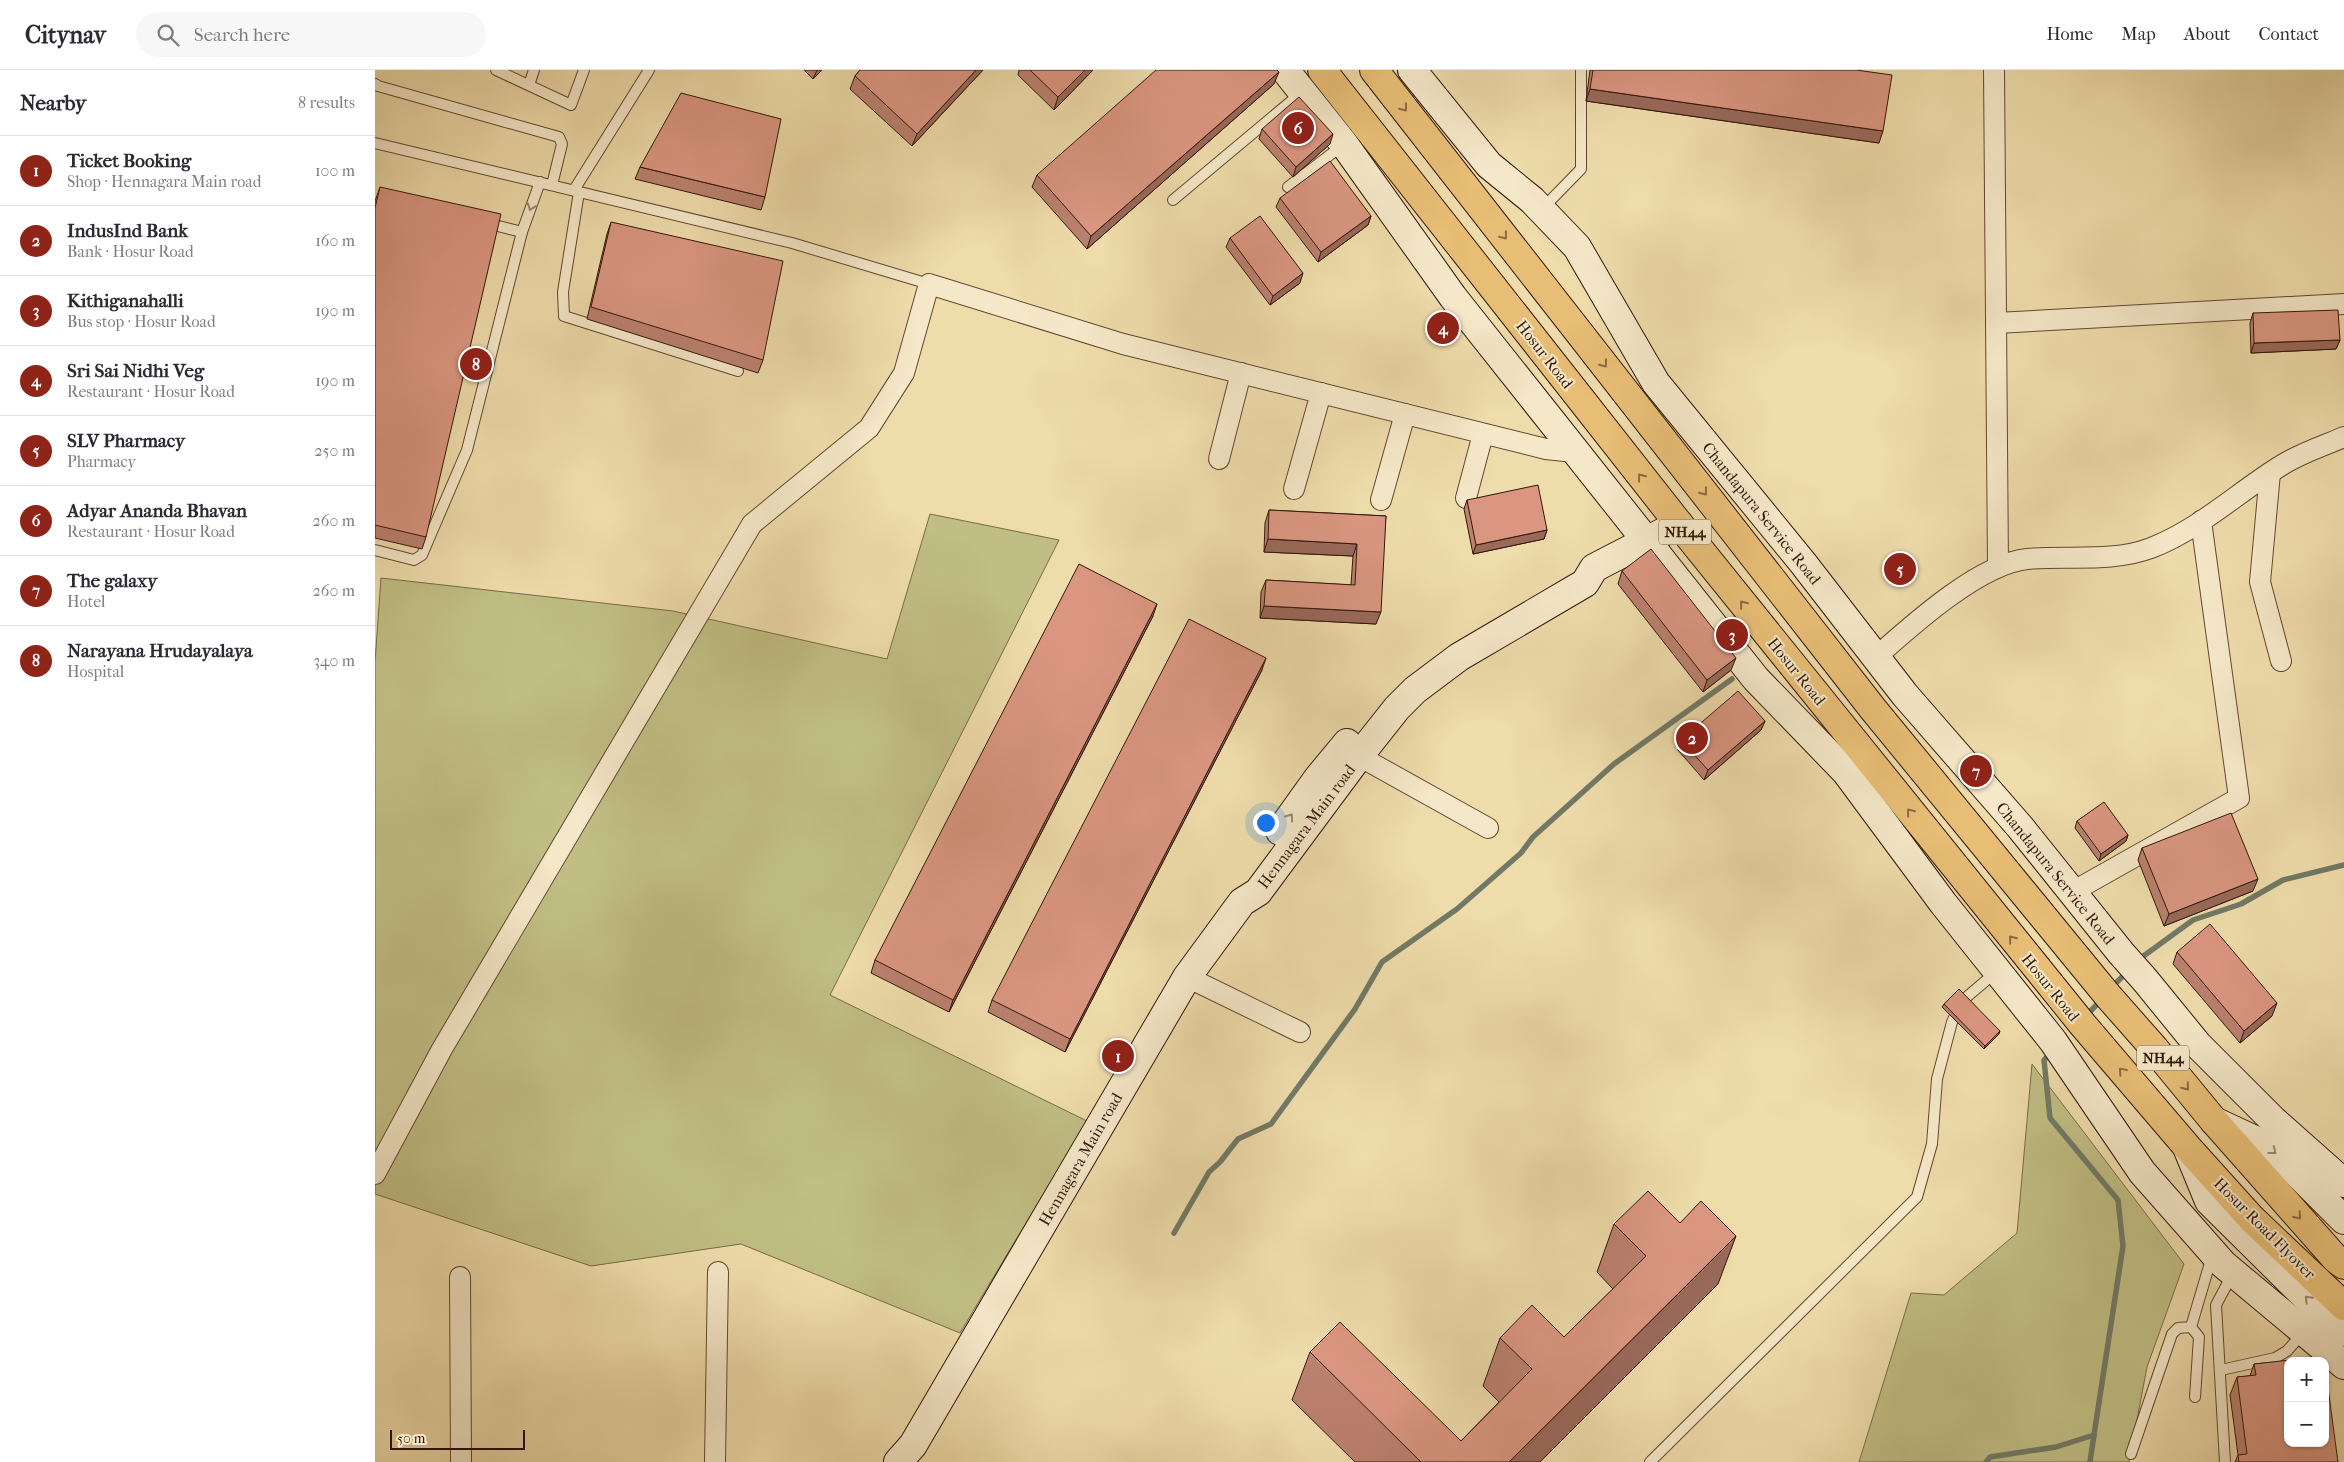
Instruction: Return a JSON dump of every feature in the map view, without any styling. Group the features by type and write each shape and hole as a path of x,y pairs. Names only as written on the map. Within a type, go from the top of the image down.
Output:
{"highway":[{"name":"Hosur Road","path":"1322,70 1679,524 2054,990 2187,1148"},
{"name":"NH44","path":"1374,70 1873,708 2109,998 2154,1048 2214,1122"},
{"name":"Hosur Road Flyover","path":"2214,1122 2336,1259 2344,1265"},
{"name":"Hosur Road Flyover","path":"2187,1148 2252,1219 2344,1306"}],"street":[{"path":"1285,70 1344,144 1453,297 1755,679 1846,772 1943,903 2041,1026 2142,1172 2233,1272 2303,1333 2344,1365"},
{"name":"Chandapura Service Road","path":"1412,70 1489,165 1541,210 1577,247 1656,383 1803,563 1905,695 2020,827 2121,954 2198,1044 2273,1120 2344,1183"},
{"path":"1994,70 1998,567"},
{"path":"375,1174 442,1049 752,524 869,428 899,381 929,284 1123,344 1546,450 1575,452"},
{"path":"1996,323 2344,304"},
{"path":"1219,459 1241,373"},
{"path":"1294,489 1321,393"},
{"path":"1381,500 1405,414"},
{"path":"1466,498 1483,434"},
{"path":"1876,657 1914,622 1998,567 2025,559 2126,556 2180,535 2270,473 2310,450 2344,437"},
{"path":"2270,473 2260,582 2281,661"},
{"path":"2072,892 2239,798 2201,521"},
{"name":"Hennagara Main road","path":"898,1462 913,1445 1187,976 1242,902 1258,892 1351,752 1427,679 1459,657 1585,583 1594,568 1679,524"},
{"path":"1351,752 1488,828"},
{"path":"1187,976 1300,1032"},
{"path":"2214,1122 2272,1148 2344,1220"},
{"path":"2187,1148 2209,1201 2330,1321 2344,1332"},
{"path":"715,1462 718,1272"},
{"path":"460,1277 461,1462"}],"lane":[{"path":"496,70 571,105 584,70"},
{"path":"529,85 534,70"},
{"path":"649,70 576,191 563,292 564,316 738,371"},
{"path":"1541,210 1581,170 1581,70"},
{"path":"375,84 559,137 562,144 552,185"},
{"path":"1173,200 1302,93"},
{"path":"375,143 792,242 929,284"},
{"path":"1288,187 1344,144"},
{"path":"375,550 415,560 422,556 467,450 522,232 540,182"},
{"path":"485,222 522,232"},
{"path":"1650,1462 1917,1197 1932,1144 1937,1079 1952,1022 1961,1001 1997,970"},
{"path":"2191,1327 2213,1252"},
{"path":"2225,1462 2216,1305 2233,1272"},
{"path":"2191,1327 2199,1337 2195,1397"},
{"path":"2131,1454 2172,1334 2177,1328 2191,1327"},
{"path":"2221,1370 2275,1358 2287,1351 2303,1333"}],"shaded area":[{"path":"930,514 1059,540 830,995 1087,1121 960,1333 741,1244 591,1266 375,1194 375,662 381,578 673,611 887,659"},
{"path":"2032,1064 2184,1264 2147,1367 2129,1462 1859,1462 1911,1293 1944,1295 2017,1233"}],"building":[{"path":"860,70 976,70 917,134 855,76"},
{"path":"1030,70 1085,70 1058,97"},
{"path":"1156,70 1277,70 1279,72 1091,236 1037,175"},
{"path":"1593,70 1856,70 1892,75 1883,131 1590,89"},
{"path":"681,93 781,119 765,197 640,167"},
{"path":"1299,97 1333,134 1296,167 1262,129"},
{"path":"1330,161 1371,216 1321,252 1280,198"},
{"path":"380,187 501,214 426,537 375,525 375,208"},
{"path":"1260,216 1303,273 1273,296 1230,238"},
{"path":"611,222 783,261 763,360 591,307"},
{"path":"2338,310 2340,340 2254,343 2253,313"},
{"path":"1538,485 1547,530 1476,545 1467,500"},
{"path":"1269,510 1386,516 1381,612 1264,606 1266,580 1355,585 1357,544 1268,539"},
{"path":"1651,549 1736,658 1707,680 1622,571"},
{"path":"1079,564 1157,604 953,1000 875,960"},
{"path":"1189,619 1266,658 1070,1039 992,1000"},
{"path":"1738,691 1765,721 1708,770 1681,740"},
{"path":"2104,802 2128,835 2101,854 2077,821"},
{"path":"2231,813 2258,879 2169,914 2142,848"},
{"path":"2210,924 2277,1003 2244,1031 2177,952"},
{"path":"1959,989 2000,1031 1985,1046 1944,1004"},
{"path":"1648,1191 1680,1223 1701,1201 1736,1236 1509,1462 1421,1462 1310,1352 1340,1322 1461,1441 1532,1369 1500,1338 1532,1305 1564,1337 1646,1256 1614,1224"},
{"path":"2284,1361 2284,1447 2329,1447 2329,1396 2338,1462 2239,1462 2238,1455 2247,1454 2237,1377 2256,1375 2254,1364"}],"waterway":[{"path":"1174,1233 1209,1172 1220,1162 1238,1139 1271,1124 1355,1009 1382,962 1457,909 1521,853 1533,837 1614,764 1732,679"},
{"path":"2138,960 2193,920 2241,904 2283,880 2344,865"},
{"path":"2110,989 2128,971"},
{"path":"2085,1017 2101,1000"},
{"path":"1986,1462 1990,1457 2056,1447 2094,1435 2123,1246 2118,1200 2050,1118 2044,1060 2051,1053"},
{"path":"2090,1462 2094,1435"}],"place":[{"name":"Adyar Ananda Bhavan","path":"1298,128"},
{"name":"Sri Sai Nidhi Veg","path":"1443,328"},
{"name":"Narayana Hrudayalaya","path":"476,364"},
{"name":"SLV Pharmacy","path":"1900,569"},
{"name":"Kithiganahalli","path":"1732,635"},
{"name":"IndusInd Bank","path":"1692,738"},
{"name":"The galaxy","path":"1976,771"},
{"name":"Ticket Booking","path":"1118,1056"}]}
